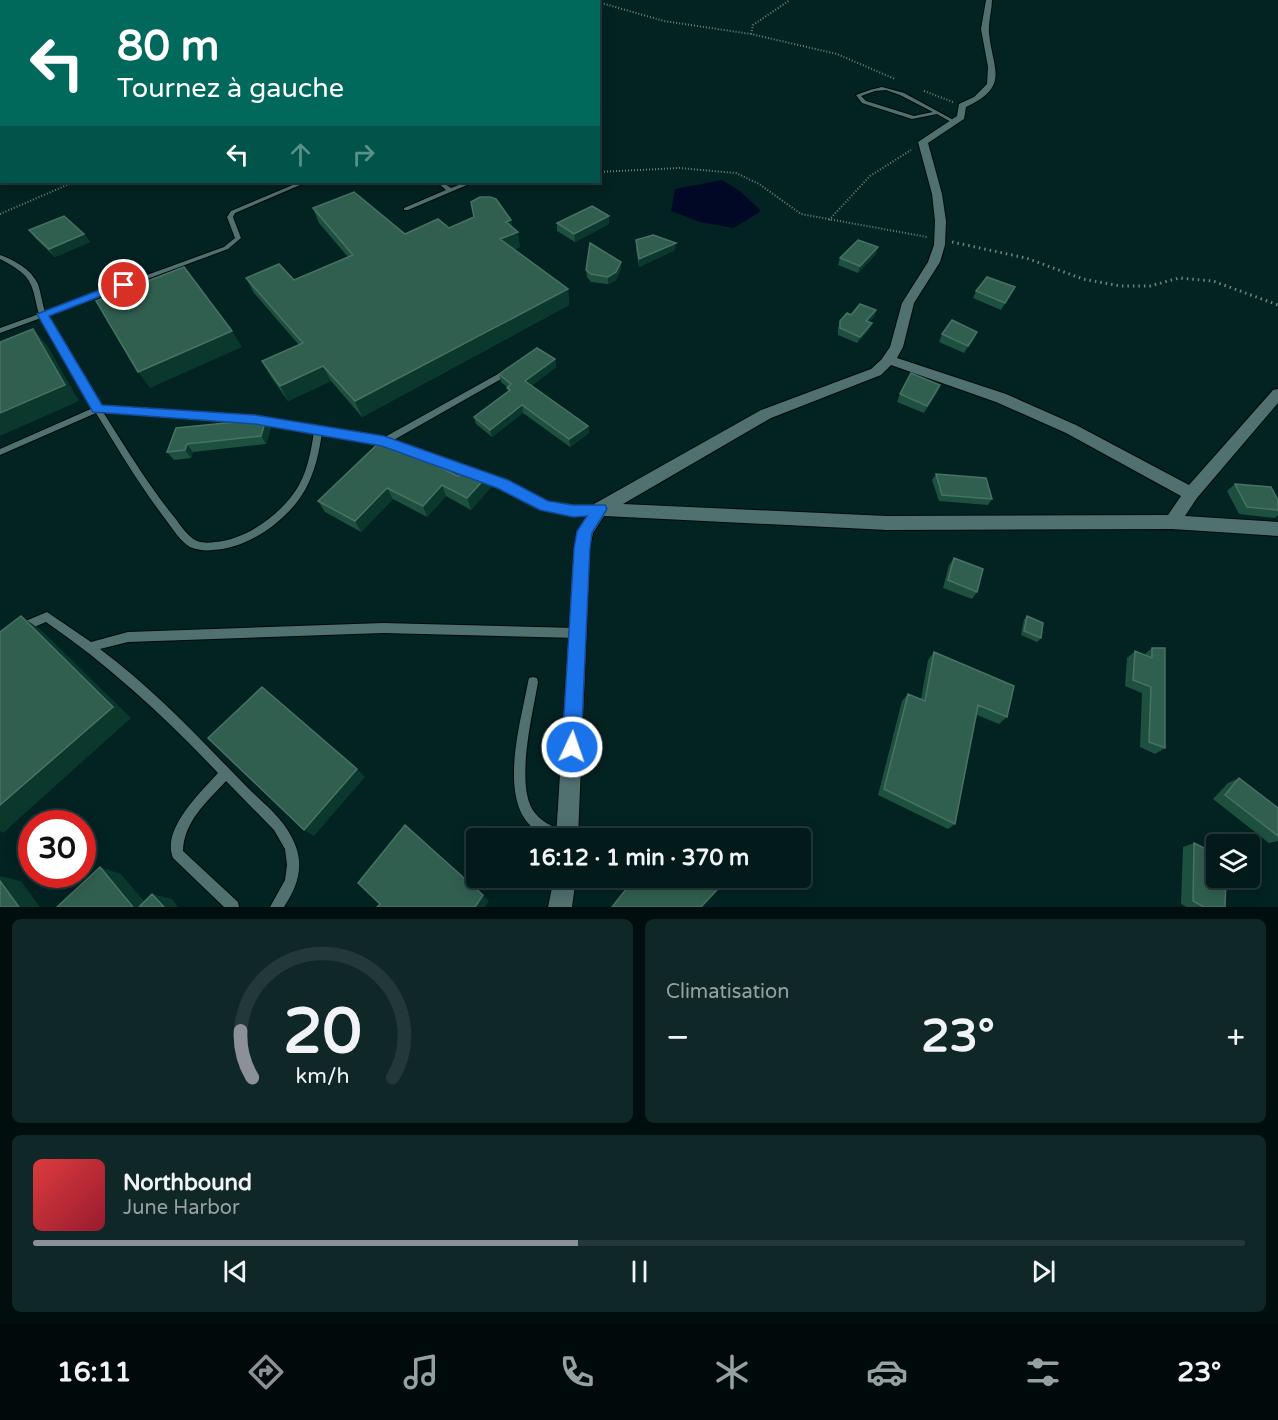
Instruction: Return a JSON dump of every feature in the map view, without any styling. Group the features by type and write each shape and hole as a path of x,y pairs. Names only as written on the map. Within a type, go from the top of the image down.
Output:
{"street":[{"path":"568,828 585,531 600,509 766,414 876,372 890,360 898,347 907,304 931,268 941,240 939,208 929,160 923,147 926,138 961,117 962,106 979,99 987,91 993,75 992,58 985,31 990,16 989,0"},
{"path":"890,360 945,377 1071,429 1191,494"},
{"path":"1172,522 1191,494 1278,394"},
{"path":"600,509 887,523 1172,522 1278,529"},
{"path":"560,907 563,888"}],"lane":[{"path":"937,113 914,118 864,102 858,96 885,89 937,113 955,122"},
{"path":"0,331 226,248 238,238 230,217 233,212 302,183"},
{"path":"440,183 450,190"},
{"path":"406,209 468,183"},
{"path":"0,257 32,279 43,314 98,409 171,524 191,544 228,545 254,534 274,519 302,491 311,470 318,430"},
{"path":"384,441 508,372"},
{"path":"0,452 98,409 255,419 384,441 502,484 545,506 573,511 600,509"},
{"path":"12,633 47,617 89,647 172,715 286,835 291,849 293,883 276,907"},
{"path":"89,647 128,637 371,628 578,633"},
{"path":"533,682 519,778 527,814 535,823 546,828"},
{"path":"226,773 182,824 176,839 177,854 233,907"}],"path":[{"path":"751,34 753,25 762,17 790,0"},
{"path":"600,3 664,21 751,34 837,54 895,79"},
{"path":"916,88 962,106"},
{"path":"829,220 877,171 900,154 923,147"},
{"path":"0,214 72,183"}],"water":[{"path":"722,180 740,191 761,211 734,228 700,222 671,211 675,189"}],"building":[{"path":"354,192 405,234 438,219 449,228 474,217 471,202 480,197 496,199 511,220 506,222 518,232 500,239 568,289 355,401 323,366 280,386 262,361 303,343 246,278 279,264 294,280 353,255 313,208"},
{"path":"592,206 609,216 574,234 557,223"},
{"path":"64,216 84,234 49,249 29,230"},
{"path":"653,235 676,243 639,259 636,240"},
{"path":"858,240 878,247 860,266 840,258"},
{"path":"590,243 621,262 616,272 608,277 591,274 586,270"},
{"path":"184,267 232,331 138,372 96,301"},
{"path":"987,277 1015,287 1005,303 976,291"},
{"path":"860,304 876,310 866,321 872,323 860,337 840,328 840,321 847,313 851,315"},
{"path":"952,320 977,332 968,346 942,334"},
{"path":"33,329 65,385 0,413 0,342"},
{"path":"537,348 555,359 525,381 588,426 569,439 522,405 490,430 474,417 510,390 507,388 511,384 499,374"},
{"path":"911,373 940,385 927,406 900,394"},
{"path":"266,419 261,436 187,444 185,450 167,452 176,428"},
{"path":"382,440 458,476 467,466 489,474 467,498 442,485 423,506 387,488 355,521 318,501"},
{"path":"936,474 986,478 992,499 942,495"},
{"path":"1235,484 1271,487 1278,500 1278,510 1247,507"},
{"path":"954,558 983,569 977,592 948,580"},
{"path":"21,616 113,707 0,805 0,632"},
{"path":"1027,616 1043,623 1041,638 1024,631"},
{"path":"1152,648 1165,648 1165,748 1149,742 1151,687 1133,680 1135,651 1152,658"},
{"path":"934,652 1014,686 1007,717 978,705 955,824 884,789 908,694 925,701"},
{"path":"262,687 357,769 304,830 208,738"},
{"path":"1239,778 1278,808 1278,836 1225,795"},
{"path":"405,825 466,880 466,888 475,888 483,895 475,907 377,907 380,904 358,883"},
{"path":"1194,843 1206,849 1206,888 1226,888 1225,907 1204,907 1193,901"},
{"path":"100,867 133,907 57,907 77,888 96,888 96,871"},
{"path":"0,881 19,907 0,907"},
{"path":"627,888 719,888 701,907 612,907"},
{"path":"152,894 164,907 139,907"}],"route":[{"path":"124,285 43,314 98,409 255,419 384,441 502,484 545,506 573,511 600,509 590,520 582,548 572,747"}]}
